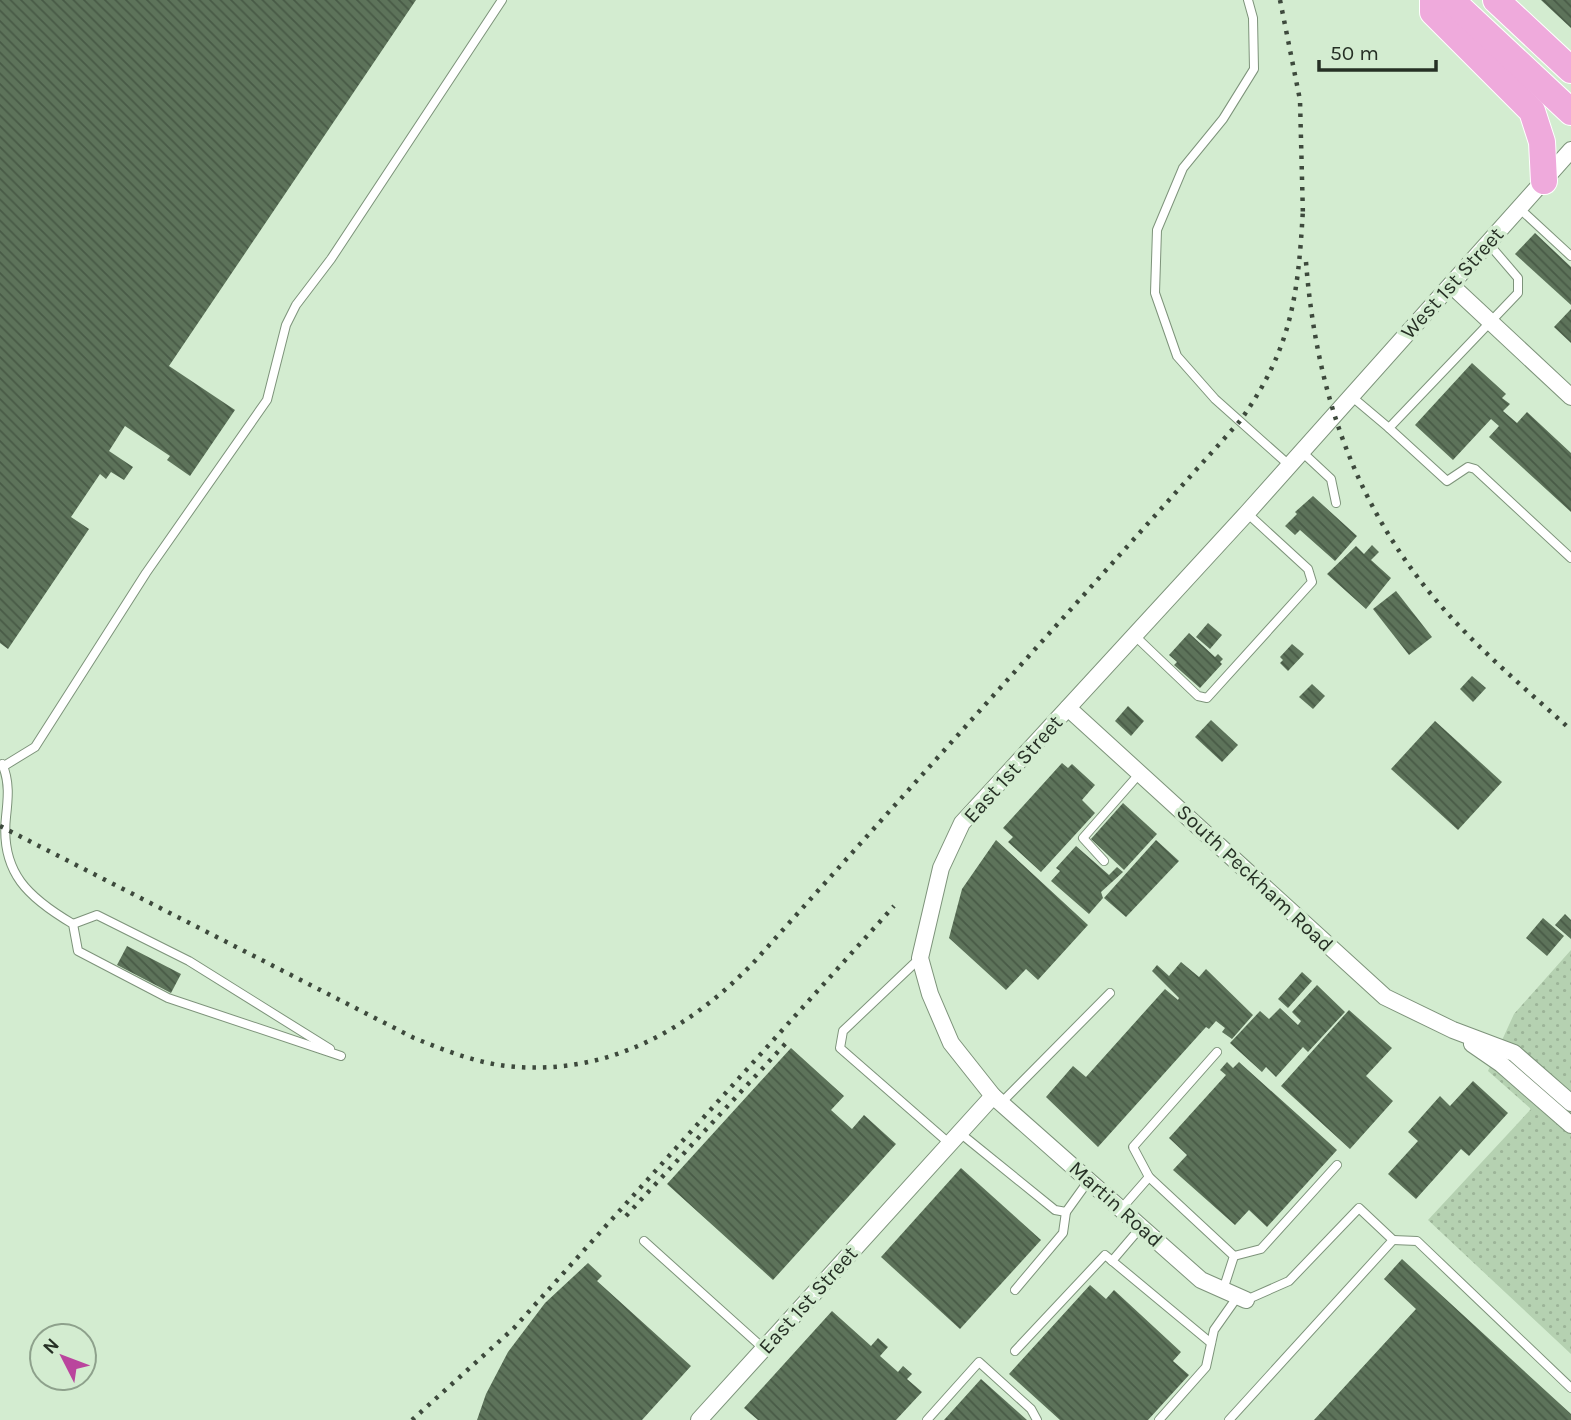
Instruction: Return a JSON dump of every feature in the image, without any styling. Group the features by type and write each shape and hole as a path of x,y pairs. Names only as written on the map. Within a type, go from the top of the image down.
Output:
{"main road":[{"path":"1433,0 1433,12 1532,111 1542,142 1544,181"},
{"path":"1451,0 1571,112"},
{"path":"1496,0 1571,70"}],"street":[{"name":"West 1st Street","path":"1333,416 1571,150"},
{"path":"1451,285 1571,397"},
{"name":"East 1st Street","path":"699,1420 955,1138 997,1100 951,1043 930,994 920,958 941,868 962,823 1333,416"},
{"name":"South Peckham Road","path":"1068,708 1385,997 1452,1030"},
{"path":"1452,1030 1514,1053 1571,1103"},
{"path":"1452,1030 1501,1064 1571,1125"},
{"name":"Martin Road","path":"997,1100 1201,1280 1236,1295"}],"lane":[{"path":"73,924 97,915 189,961 341,1056 168,998 78,951 73,924 47,909 18,883 7,857 4,828 9,791 2,764 36,747 146,573 267,400 286,325 296,305 331,259 502,0"},
{"path":"1248,0 1253,18 1254,69 1223,119 1183,168 1157,230 1154,293 1177,356 1215,399 1289,465"},
{"path":"1519,208 1571,256"},
{"path":"1390,428 1518,293 1520,284 1488,243"},
{"path":"1351,396 1447,481 1468,467 1475,469 1571,558"},
{"path":"1301,452 1331,479 1336,503"},
{"path":"1134,635 1198,696 1207,698 1312,582 1308,569 1247,513"},
{"path":"1104,861 1083,838 1140,772"},
{"path":"920,958 843,1031 840,1048 955,1138 1055,1210 1066,1212"},
{"path":"997,1100 1110,993"},
{"path":"1159,1420 1206,1367 1214,1330 1236,1295 1234,1256 1149,1177 1133,1147 1217,1052"},
{"path":"1234,1256 1261,1249 1337,1165"},
{"path":"1121,1209 1149,1177"},
{"path":"1015,1290 1063,1233 1066,1212 1088,1180"},
{"path":"1236,1295 1289,1281 1359,1208 1393,1240 1417,1241 1571,1388"},
{"path":"1112,1261 1141,1227"},
{"path":"1229,1420 1393,1240"},
{"path":"644,1241 764,1349"},
{"path":"1015,1351 1105,1255 1211,1343"},
{"path":"927,1420 979,1362 1031,1409 1037,1420"}],"green space":[{"path":"1571,950 1571,1354 1428,1220 1531,1109 1488,1071 1514,1014"}],"building":[{"path":"0,0 416,0 169,366 235,410 190,476 167,460 170,456 125,426 109,451 133,467 124,480 111,472 106,479 100,474 71,517 89,529 8,649 0,643"},
{"path":"1541,0 1571,0 1571,28"},
{"path":"1535,233 1571,267 1571,305 1515,254"},
{"path":"1571,309 1571,343 1554,327"},
{"path":"1472,363 1506,394 1502,398 1510,404 1503,411 1517,423 1527,412 1571,453 1571,512 1489,437 1499,426 1491,419 1453,460 1415,425"},
{"path":"1313,496 1357,536 1335,561 1300,530 1295,535 1285,526 1297,514 1295,512"},
{"path":"1372,545 1379,552 1371,560 1391,578 1366,609 1327,574 1356,546 1364,554"},
{"path":"1396,591 1432,637 1409,655 1373,609"},
{"path":"1208,623 1222,635 1210,649 1196,637"},
{"path":"1189,633 1215,657 1218,654 1223,659 1220,662 1222,664 1200,688 1174,665 1177,662 1169,655"},
{"path":"1292,644 1304,654 1288,671 1280,663 1283,660 1280,657"},
{"path":"1472,676 1486,688 1473,702 1460,689"},
{"path":"1312,684 1325,696 1313,709 1299,697"},
{"path":"1128,706 1144,721 1131,736 1115,721"},
{"path":"1211,720 1238,745 1222,762 1195,737"},
{"path":"1435,721 1502,782 1458,830 1391,769"},
{"path":"1062,763 1068,768 1072,764 1095,785 1082,800 1095,813 1041,872 1008,842 1013,837 1003,828"},
{"path":"1123,803 1157,834 1124,870 1091,839"},
{"path":"996,840 1088,925 1038,980 1026,969 1006,990 949,938 962,889"},
{"path":"1156,840 1179,861 1126,917 1104,898"},
{"path":"1076,846 1109,875 1117,867 1123,872 1101,892 1103,898 1089,914 1051,881 1060,871 1056,868"},
{"path":"1565,914 1571,920 1571,939 1555,925"},
{"path":"1543,918 1564,936 1547,956 1526,938"},
{"path":"127,946 181,974 171,993 117,965"},
{"path":"1181,962 1199,977 1206,969 1253,1015 1232,1039 1222,1032 1225,1028 1216,1021 1209,1029 1206,1027 1098,1147 1046,1097 1073,1066 1086,1077 1165,989 1178,1000 1152,971 1157,965 1169,976"},
{"path":"1302,972 1312,981 1288,1008 1278,999"},
{"path":"1317,985 1345,1012 1308,1052 1303,1047 1276,1077 1266,1067 1262,1072 1230,1043 1260,1011 1269,1019 1280,1008 1298,1025 1301,1021 1292,1012"},
{"path":"1349,1010 1392,1048 1366,1076 1393,1101 1350,1149 1281,1086"},
{"path":"791,1048 844,1096 831,1110 852,1129 864,1115 896,1144 773,1280 667,1184"},
{"path":"1227,1062 1233,1068 1239,1062 1337,1150 1267,1227 1249,1210 1235,1225 1173,1170 1187,1155 1169,1138 1226,1075 1220,1070"},
{"path":"1473,1081 1508,1113 1469,1156 1461,1149 1416,1199 1388,1174 1418,1141 1408,1132 1440,1096 1450,1106"},
{"path":"961,1168 1041,1240 960,1329 881,1257"},
{"path":"1402,1259 1571,1414 1571,1420 1314,1420 1416,1309 1384,1279"},
{"path":"588,1263 602,1276 597,1281 691,1366 642,1420 477,1420 486,1394 508,1352 545,1303"},
{"path":"1090,1285 1106,1299 1114,1290 1181,1352 1173,1361 1189,1375 1148,1420 1060,1420 1009,1374"},
{"path":"832,1311 871,1346 878,1338 888,1347 880,1356 898,1372 903,1366 912,1374 907,1379 922,1392 896,1420 758,1420 744,1408"},
{"path":"981,1379 1027,1420 944,1420"}],"railway":[{"path":"1280,0 1300,100 1303,217"},
{"path":"0,826 414,1038 459,1055 506,1066 542,1068 611,1056 642,1044 701,1009 754,962 1240,421 1271,369 1289,320 1295,295 1303,209"},
{"path":"1306,262 1311,310 1330,401 1363,488 1385,529 1411,568 1456,623 1571,730"},
{"path":"412,1420 514,1328 894,906"},
{"path":"626,1216 786,1043"}]}
